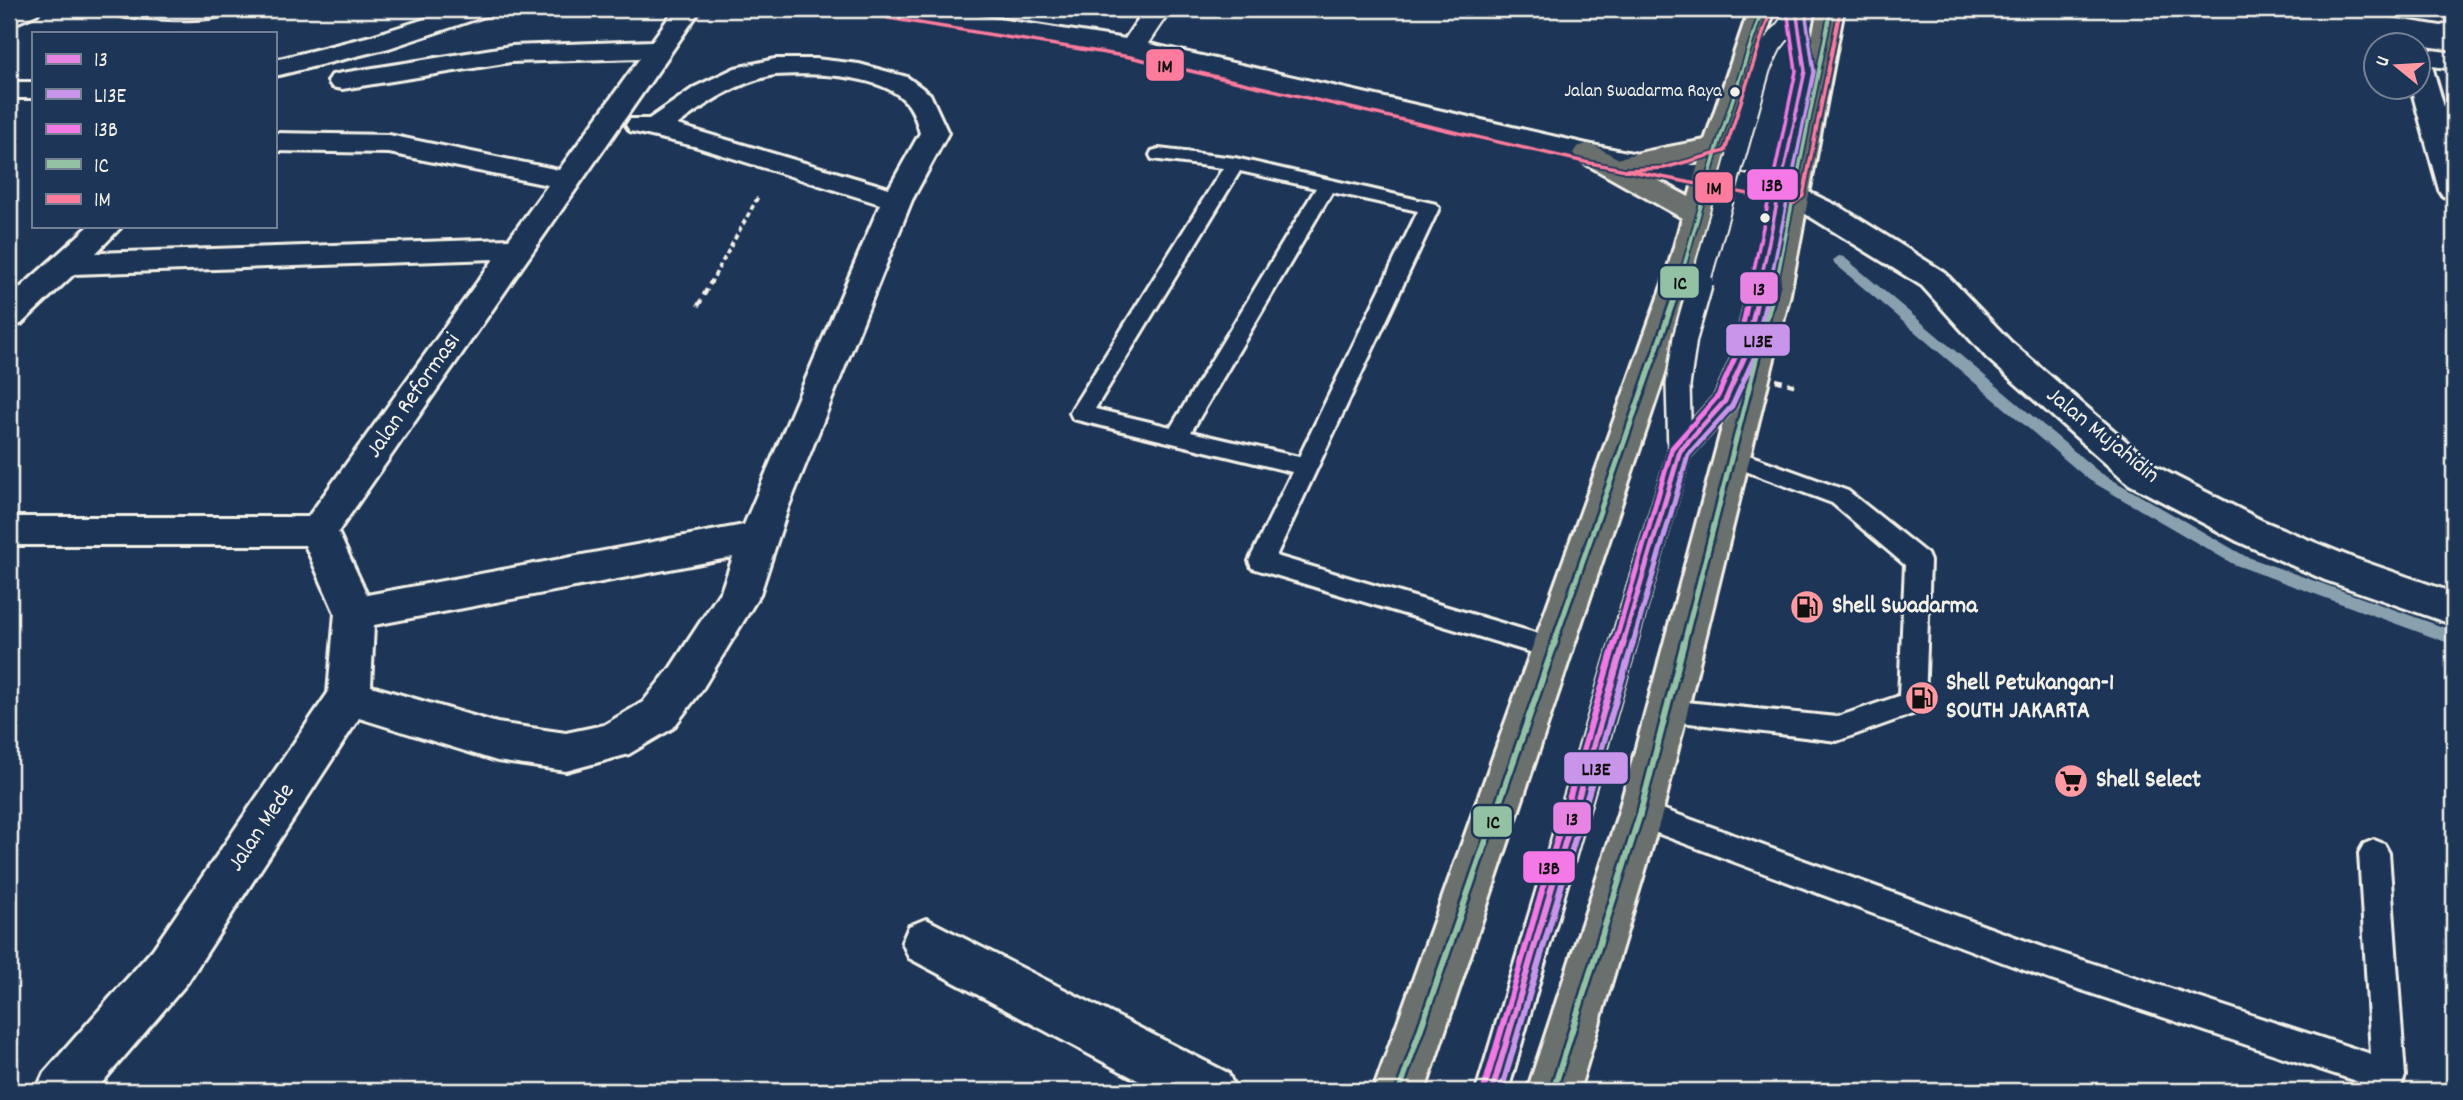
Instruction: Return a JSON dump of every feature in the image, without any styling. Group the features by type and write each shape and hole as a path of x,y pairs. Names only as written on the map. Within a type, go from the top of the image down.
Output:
{"main road":[{"path":"1399,1091 1695,228 1718,145 1762,9"},
{"path":"1553,1091 1640,814 1782,263 1831,9"},
{"path":"1630,162 1663,159 1718,145"},
{"path":"1587,153 1695,228"}],"street":[{"path":"9,18 28,9"},
{"path":"125,9 222,9"},
{"path":"276,68 380,42 482,9"},
{"path":"889,9 1132,48 1709,179 1792,208"},
{"path":"1132,48 1158,9"},
{"path":"2408,32 2401,10 2441,15 2438,9"},
{"name":"Jalan Reformasi","path":"318,531 659,48 679,10"},
{"path":"342,81 511,54 659,48"},
{"path":"2432,58 2454,61"},
{"path":"349,697 497,742 566,752 614,741 658,715 686,679 740,594 769,508 897,200 934,132 926,107 911,91 875,76 808,67 759,70 708,89 656,127"},
{"path":"9,90 32,90"},
{"path":"2428,102 2454,190"},
{"path":"609,120 656,127 897,200"},
{"path":"276,142 389,144 566,180"},
{"name":"Jalan Mujahidin","path":"1792,208 1831,214 1933,279 1999,350 2142,475 2263,536 2339,569 2454,609"},
{"path":"9,316 105,228"},
{"path":"65,264 518,248"},
{"path":"9,531 318,531"},
{"name":"Jalan Mede","path":"62,1091 170,966 349,697 355,613 318,531"},
{"path":"355,613 760,537"},
{"path":"926,942 1210,1091"}],"lane":[{"path":"1680,451 1725,401 1745,356 1805,71 1803,46 1795,13"},
{"path":"1492,1091 1680,451 1678,385 1685,338 1761,68 1772,44 1795,13"},
{"path":"1159,155 1235,164 1429,208 1261,561 1553,648"},
{"path":"1235,164 1081,413 1304,467"},
{"path":"1177,436 1326,185"},
{"path":"1666,710 1837,729 1912,703 1918,561 1840,497 1732,457"},
{"path":"1640,814 2051,965 2389,1076 2374,853"}],"path":[{"path":"698,306 777,162"}],"waterway":[{"path":"1839,260 2094,476 2239,560 2454,638"}],"transit line":[{"name":"1C","path":"1399,1091 1682,275 1718,145 1762,9"},
{"name":"13B","path":"1484,1089 1672,448 1718,396 1737,353 1796,71 1787,9"},
{"name":"13","path":"1492,1091 1680,451 1725,401 1745,356 1805,71 1796,9"},
{"name":"1C","path":"1553,1091 1640,814 1774,294 1831,9"},
{"name":"L13E","path":"1501,1091 1688,455 1732,406 1754,358 1814,72 1805,10"},
{"name":"1M","path":"888,18 1130,57 1585,162 1794,203 1803,196 1840,11"},
{"name":"1M","path":"1625,170 1664,168 1725,151 1770,12"}],"place":[{"name":"Jalan Swadarma Raya","path":"1735,92"},
{"name":"Shell Swadarma","path":"1807,607"},
{"name":"Shell Petukangan-1 SOUTH JAKARTA","path":"1922,698"},
{"name":"Shell Select","path":"2071,781"}]}
